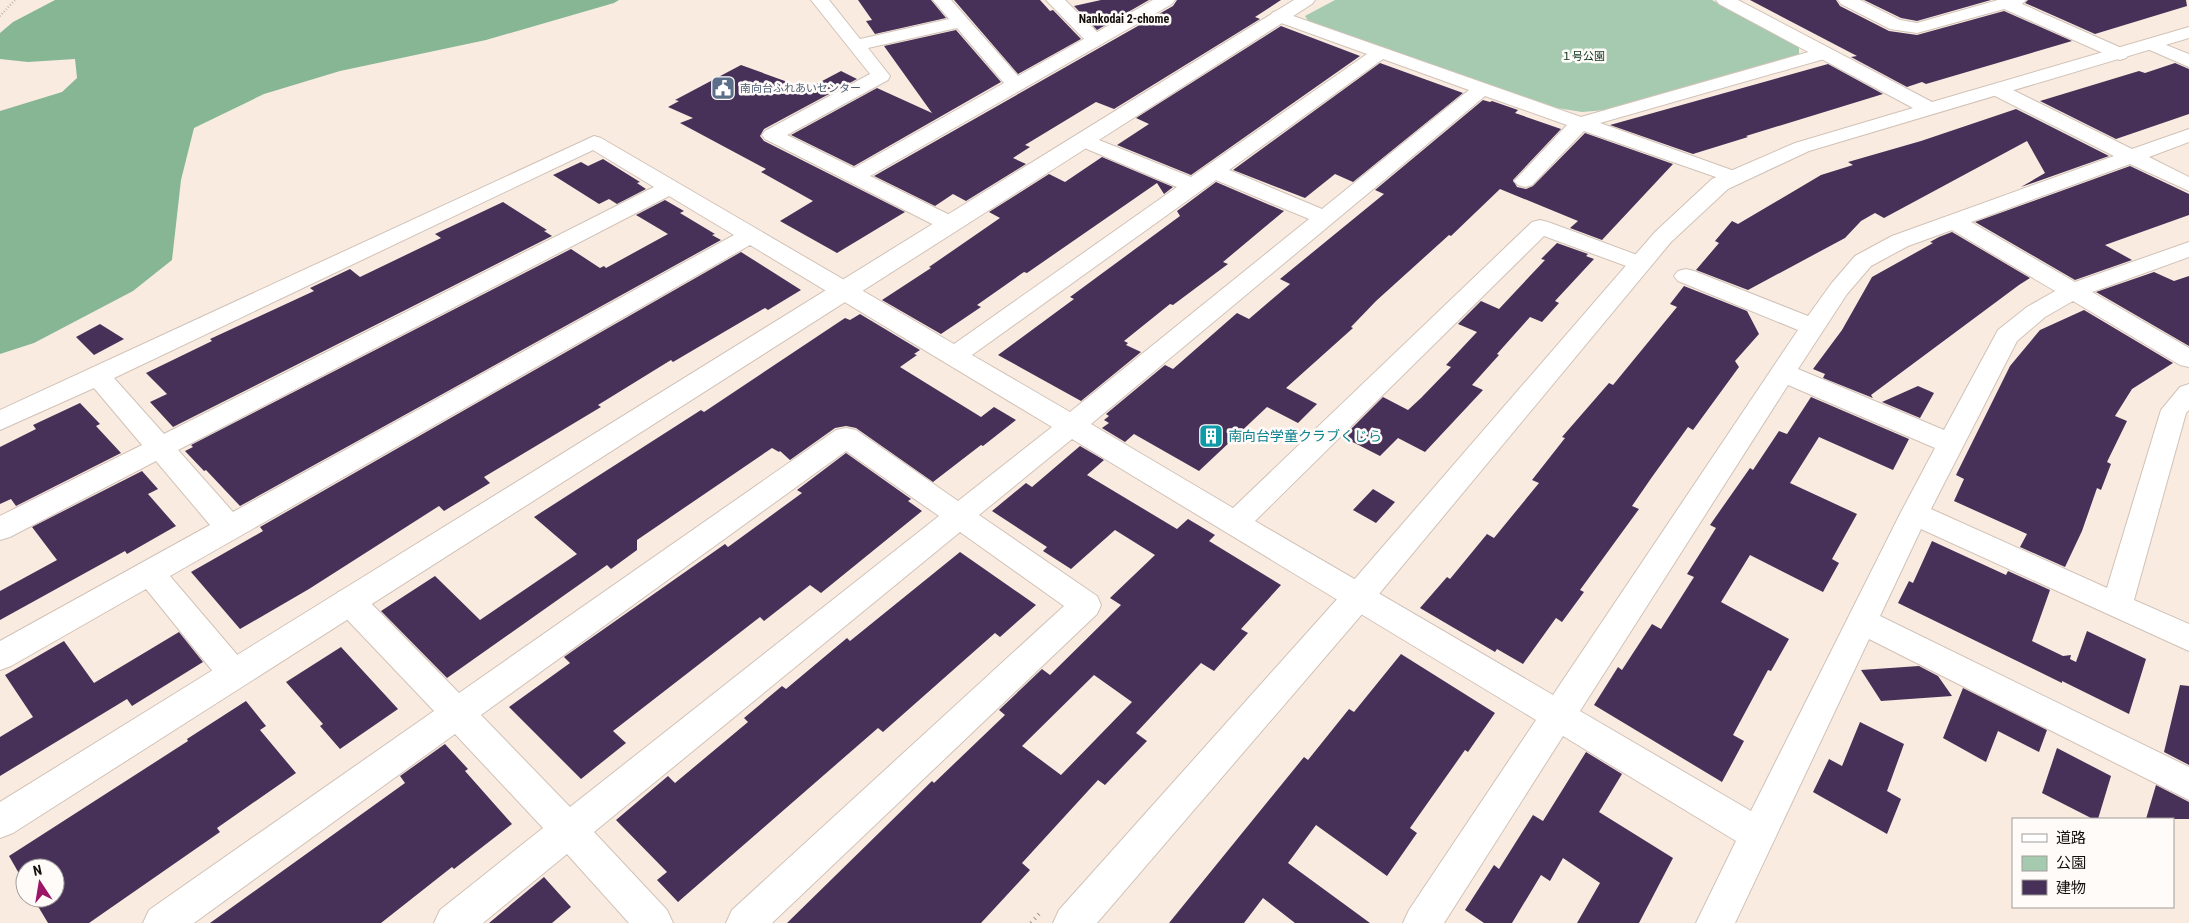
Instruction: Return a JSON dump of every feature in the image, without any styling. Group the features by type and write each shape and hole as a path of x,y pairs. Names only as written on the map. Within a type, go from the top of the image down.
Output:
{"street":[{"path":"820,0 880,76 772,135 950,224"},
{"path":"942,0 1016,85"},
{"path":"1055,0 1095,40"},
{"path":"854,176 1166,0"},
{"path":"0,822 1306,0"},
{"path":"1725,0 1930,110"},
{"path":"1847,0 1896,25 1917,28 2011,2 2120,54"},
{"path":"1279,16 1733,178"},
{"path":"856,45 962,22"},
{"path":"1072,923 1358,597 1663,237 1720,184 1802,147 2189,32"},
{"path":"2151,44 2189,61"},
{"path":"954,356 1380,52"},
{"path":"1525,181 1580,123 1825,53"},
{"path":"453,923 961,516 1482,89"},
{"path":"1998,90 2189,185"},
{"path":"1422,923 1813,327 1863,261 1900,241 2130,155 2189,135"},
{"path":"1082,140 1193,186"},
{"path":"0,421 594,142 1759,835"},
{"path":"1214,171 1326,218"},
{"path":"0,529 670,187"},
{"path":"1953,221 2189,359"},
{"path":"1234,524 1540,227 1640,264"},
{"path":"0,657 750,235"},
{"path":"1715,923 1914,514 2007,336 2036,312 2073,291 2189,248"},
{"path":"1686,276 1813,327"},
{"path":"1784,373 1951,444"},
{"path":"98,376 230,528"},
{"path":"2117,606 2174,410 2189,393"},
{"path":"162,923 846,438 961,516 1086,605 745,923"},
{"path":"1914,514 2189,638"},
{"path":"150,573 234,674"},
{"path":"349,601 568,829 654,923"},
{"path":"1863,622 2189,784"}],"path":[{"path":"0,16 15,0"}],"green space":[{"path":"55,0 619,0 486,40 340,71 264,94 194,128 181,180 172,260 133,291 34,343 0,354 0,111 62,92 77,78 75,59 28,62 0,59 0,33 13,22"},
{"name":"１号公園","path":"1335,0 1712,0 1799,47 1799,56 1606,110 1582,112 1557,108 1309,22 1305,16"}],"building":[{"path":"858,0 931,0 946,18 875,34 866,21 872,20"},
{"path":"954,0 1040,0 1050,11 1053,10 1081,39 1018,74"},
{"path":"1101,0 1149,0 1097,30 1074,6"},
{"path":"1177,0 1281,0 1255,17 1260,19 1114,109 1096,102 1025,145 1030,147 1013,158 1026,164 966,201 953,194 935,206 874,176 1173,6"},
{"path":"1750,0 1836,0 1840,6 1889,31 1917,35 2004,11 2072,41 1926,84 1922,82 1907,87 1851,57 1857,56"},
{"path":"1864,0 1991,0 1917,21 1901,18"},
{"path":"2028,0 2186,0 2187,6 2095,34 2025,3"},
{"path":"1281,26 1360,56 1191,175 1117,145 1149,124 1136,118"},
{"path":"956,30 1001,82 854,166 791,135 877,88 932,113 884,46"},
{"path":"1380,63 1463,93 1353,182 1335,174 1305,198 1233,170"},
{"path":"2175,63 2189,69 2189,114 2116,139 2040,101 2139,71 2145,73"},
{"path":"1828,64 1883,94 1693,154 1610,125"},
{"path":"741,65 807,89 841,71 857,79 764,129 760,136 764,141 905,212 837,253 780,221 813,201 761,172 766,169 680,123 693,118 668,107 679,101 675,100"},
{"path":"1483,100 1492,101 1518,110 1515,113 1561,129 1513,180 1517,187 1526,189 1533,186 1585,133 1673,164 1602,240 1570,228 1578,221 1500,189 1451,236 1449,235 1376,301 1351,327 1353,328 1286,388 1317,404 1298,423 1267,407 1199,471 1134,434 1125,442 1102,428 1109,423 1104,420 1109,416 1106,414 1165,365 1173,369 1237,313 1249,319 1290,284 1280,279 1384,194 1375,190"},
{"path":"2016,109 2109,156 2021,187 2045,173 2027,141 1884,218 1875,213 1861,221 1845,238 1748,290 1696,270 1719,243 1715,241 1732,221 1738,224 1821,175 1853,165 1848,162 1921,141"},
{"path":"1102,157 1173,187 1164,194 1157,183 1027,273 1024,272 977,305 981,307 941,334 882,300 931,268 929,267 1000,218 989,212 1049,174 1065,182"},
{"path":"603,159 640,182 637,183 646,189 617,204 609,199 599,204 553,175 581,162 588,166"},
{"path":"2130,166 2189,194 2189,215 2105,245 2132,260 2075,280 1975,222"},
{"path":"1216,182 1284,211 1223,262 1228,264 1173,305 1170,304 1124,341 1128,343 1126,345 1141,352 1081,401 998,355 1074,299 1070,297 1180,216 1177,211"},
{"path":"665,200 684,211 680,213 715,234 712,235 721,240 240,506 185,451 193,447 191,445 571,249 600,268 604,266 606,268 668,234 636,215"},
{"path":"503,202 547,230 544,231 552,236 173,427 150,402 167,394 146,373 212,341 210,339 314,291 310,288 350,269 360,277 441,238 435,234"},
{"path":"1952,232 2030,278 1871,395 1873,398 1823,378 1825,374 1813,369 1842,330 1872,277 1933,243 1930,242"},
{"path":"1557,243 1588,254 1586,256 1594,259 1555,301 1559,303 1542,322 1530,317 1497,354 1499,355 1472,385 1483,390 1425,452 1398,438 1380,456 1343,437 1383,397 1408,410 1451,367 1446,365 1477,332 1458,324 1481,301 1499,309 1545,260 1541,259"},
{"path":"741,252 801,290 768,310 765,308 673,362 671,360 598,405 601,407 484,477 490,483 444,511 439,506 309,589 240,629 191,572 263,531 260,527"},
{"path":"2154,272 2174,281 2189,276 2189,346 2096,292"},
{"path":"1684,286 1747,311 1759,334 1735,361 1739,367 1693,430 1688,427 1632,506 1639,509 1580,590 1584,592 1562,622 1556,618 1523,664 1497,649 1495,652 1420,608 1447,577 1450,579 1487,534 1494,538 1539,483 1532,480 1565,438 1562,437 1609,383 1613,385 1677,307 1670,304"},
{"path":"2084,310 2173,363 2132,389 2115,416 2127,421 2107,462 2111,464 2101,490 2097,488 2082,531 2065,567 2020,547 2027,534 1954,501 1964,479 1956,475 2010,366 2040,330"},
{"path":"860,314 920,350 914,354 917,355 900,367 981,417 994,407 1016,420 933,482 856,428 846,426 835,428 790,460 780,451 772,448 637,540 637,550 611,569 607,565 447,678 381,611 435,576 480,620 577,554 534,517 701,410 704,412 845,318 850,320"},
{"path":"100,324 124,339 94,355 76,337"},
{"path":"1918,386 1934,393 1920,418 1882,402"},
{"path":"1811,397 1909,439 1893,470 1819,437 1790,483 1857,514 1832,559 1839,563 1823,592 1750,555 1721,602 1789,639 1771,671 1768,670 1733,735 1744,741 1722,782 1594,705 1618,667 1622,670 1652,624 1661,629 1694,577 1687,574 1716,528 1710,525 1750,468 1753,470 1779,431 1787,434"},
{"path":"80,403 100,424 96,426 121,453 16,506 11,499 0,504 0,447 36,429 33,425"},
{"path":"1080,446 1104,460 1087,475 1177,529 1188,519 1215,535 1209,541 1281,585 1241,629 1248,633 1214,671 1201,663 1136,733 1147,741 1105,785 1098,780 1022,863 1030,870 981,923 787,923 932,781 934,783 1005,715 999,710 1042,669 1050,675 1121,605 1110,598 1155,555 1115,530 1071,569 1043,551 1047,547 992,511 1026,483 1032,487","holes":["1094,675 1132,702 1061,775 1022,746"]},
{"path":"846,453 911,499 908,501 922,511 821,593 810,585 764,621 760,617 613,731 626,743 581,779 509,707 570,663 564,657 725,544 728,547 802,493 797,490"},
{"path":"142,471 158,489 148,494 176,526 127,554 125,551 0,620 0,591 57,560 32,527"},
{"path":"1373,489 1395,502 1376,523 1353,510"},
{"path":"1932,541 2006,575 2008,571 2050,590 2032,641 2063,656 2071,655 2070,659 2076,662 2087,631 2146,659 2129,714 1898,603 1909,581 1913,583"},
{"path":"960,552 1036,605 1000,637 995,633 883,732 878,728 678,902 657,880 667,872 616,820 668,776 675,783 748,722 744,718 782,686 786,689 847,638 850,641"},
{"path":"179,632 203,662 132,706 127,699 0,776 0,737 33,717 5,675 64,641 94,683"},
{"path":"341,647 398,709 340,749 320,726 323,724 286,682"},
{"path":"1401,654 1495,713 1468,752 1465,750 1410,828 1417,833 1387,876 1316,825 1288,863 1370,923 1295,923 1263,898 1244,923 1169,923 1304,757 1308,760 1349,709 1354,712"},
{"path":"1919,666 1938,676 1952,696 1881,701 1861,670"},
{"path":"2180,685 2189,686 2189,765 2164,752"},
{"path":"1963,688 2047,730 2039,752 1998,731 1986,762 1943,738"},
{"path":"246,701 266,726 260,730 296,773 217,828 220,832 89,923 48,923 39,908 65,908 65,858 15,858 15,866 9,856 188,741 187,739"},
{"path":"1860,722 1904,744 1887,791 1901,799 1887,834 1813,792 1829,759 1842,766"},
{"path":"445,744 468,769 465,771 512,824 454,869 452,867 381,923 210,923 405,783 400,776"},
{"path":"2057,748 2111,776 2098,818 2091,818 2042,793"},
{"path":"1586,752 1622,774 1599,812 1673,858 1639,923 1577,923 1600,883 1563,858 1550,881 1541,875 1512,923 1484,923 1465,910 1494,865 1499,869 1533,815 1543,821"},
{"path":"2156,785 2189,802 2189,819 2146,818"},
{"path":"544,877 571,907 552,923 489,923"}],"place":[{"name":"南向台ふれあいセンター","path":"723,88"},
{"name":"南向台学童クラブくじら","path":"1211,436"}],"district":[{"name":"Nankodai 2-chome","path":"1124,19"}]}
